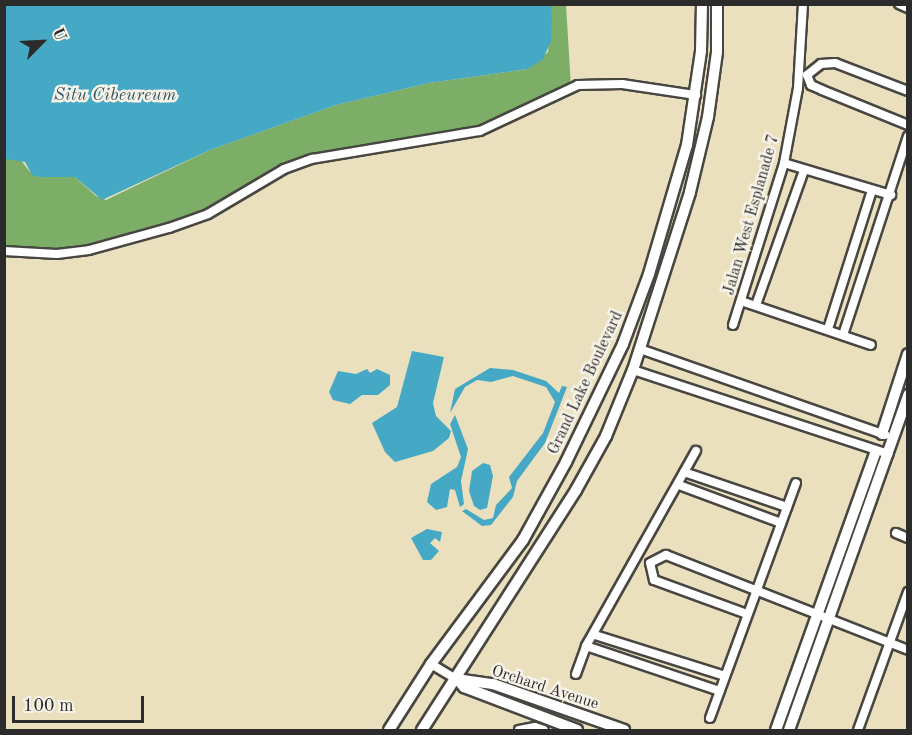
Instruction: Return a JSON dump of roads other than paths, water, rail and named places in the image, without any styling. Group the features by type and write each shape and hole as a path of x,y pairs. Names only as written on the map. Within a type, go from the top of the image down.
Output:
{"street":[{"name":"Grand Lake Boulevard","path":"389,730 431,664 523,540 601,390 632,321 673,194 696,95 702,4"},
{"name":"Grand Lake Boulevard","path":"422,730 576,490 633,370 690,192 708,117 716,62 717,4"},
{"name":"Jalan West Esplanade 7","path":"733,325 784,163 798,88 803,4"},
{"path":"899,4 908,8"},
{"path":"908,91 835,63 820,64 807,75 816,88 908,125"},
{"path":"4,251 57,254 89,250 169,228 208,214 284,169 312,159 480,131 578,85 595,82 696,95"},
{"path":"843,335 891,195 908,136"},
{"path":"784,163 891,195"},
{"path":"756,305 804,170"},
{"path":"828,329 872,190"},
{"path":"741,300 871,345"},
{"path":"632,321 648,326"},
{"path":"640,349 882,435 894,437"},
{"path":"776,730 820,614 908,354"},
{"path":"633,370 889,454"},
{"path":"601,390 621,399"},
{"path":"789,730 831,619 908,395"},
{"path":"576,674 586,646 595,635 696,451"},
{"path":"684,472 787,507"},
{"path":"710,718 796,483"},
{"path":"679,485 781,523"},
{"path":"896,533 908,538"},
{"path":"747,614 654,580 650,563 666,555 756,588 908,650"},
{"path":"858,730 908,592"},
{"path":"595,635 725,676"},
{"path":"586,646 720,691"},
{"name":"Orchard Avenue","path":"431,664 456,679 464,687 577,730"},
{"name":"Orchard Avenue","path":"456,679 493,684 624,730"},
{"path":"519,730 535,727 544,730"}],"water":[{"name":"Situ Cibeureum","path":"5,4 552,5 551,41 543,59 528,69 429,83 336,105 210,150 102,200 75,177 39,177 32,175 25,162 5,159"},
{"path":"412,351 444,357 433,403 436,416 451,431 449,438 433,451 395,462 385,452 372,423 397,407"},
{"path":"490,368 513,370 546,381 559,393 562,386 567,387 545,443 517,481 513,497 491,525 482,526 462,511 466,509 484,520 493,518 496,505 512,488 509,477 543,433 555,402 546,387 513,376 491,382 477,380 465,387 450,413 455,389"},
{"path":"367,369 370,373 377,369 390,375 390,385 378,395 362,395 350,404 333,400 329,392 338,371 356,374"},
{"path":"455,415 468,449 461,481 464,504 460,507 455,490 450,489 447,507 436,510 427,502 431,484 457,467 461,457 450,424"},
{"path":"483,463 490,465 493,476 487,508 480,510 474,506 469,491 472,471"},
{"path":"427,529 442,532 440,542 435,538 430,543 439,551 431,560 423,560 411,538"}]}
